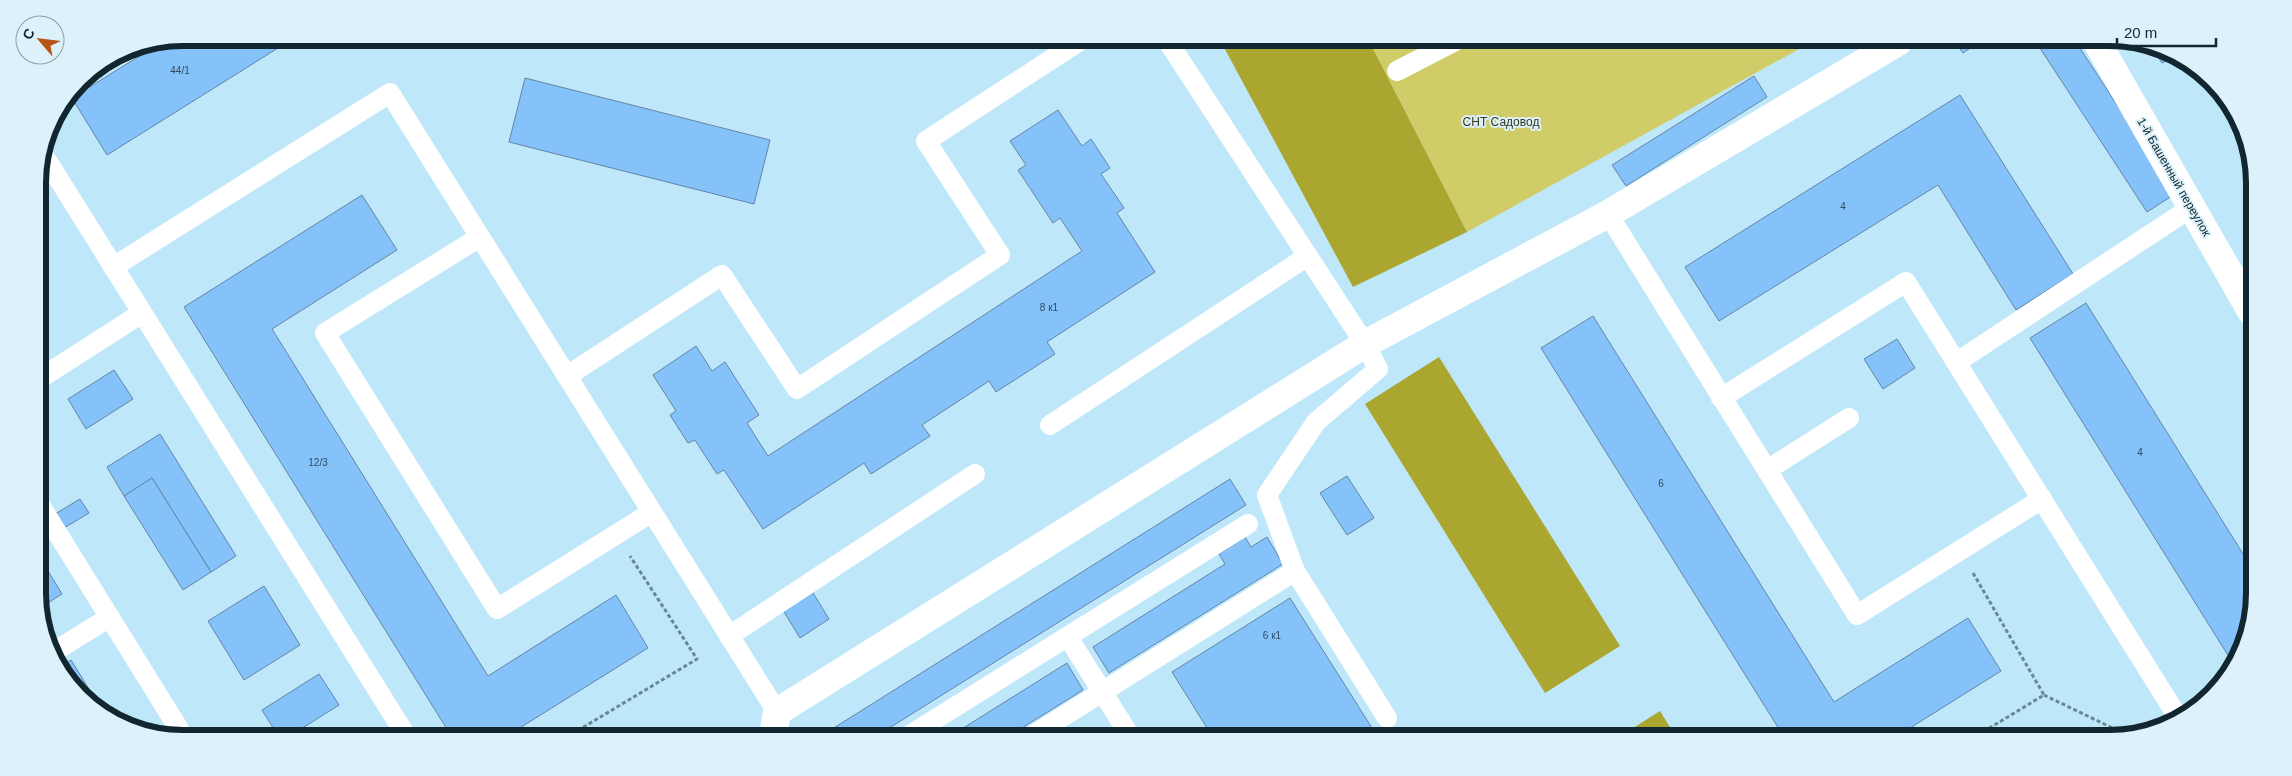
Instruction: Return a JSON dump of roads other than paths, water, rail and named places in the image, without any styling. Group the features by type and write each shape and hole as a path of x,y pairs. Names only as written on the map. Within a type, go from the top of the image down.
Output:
{"street":[{"path":"775,724 1365,344 1608,214 1891,46"},
{"name":"1-й Башенный переулок","path":"2099,46 2246,302"}],"lane":[{"path":"1171,46 1365,344 1378,369 1316,422 1267,495 1295,571 1387,718"},
{"path":"1397,71 1445,46"},
{"path":"567,376 722,275 797,389 1000,255 926,141 1071,47"},
{"path":"113,267 390,93 729,636 775,724"},
{"path":"48,163 402,730"},
{"path":"1957,362 2192,207"},
{"path":"1608,214 1857,615 2042,499"},
{"path":"480,237 325,333 498,609 652,512"},
{"path":"1050,425 1308,256"},
{"path":"1722,398 1906,282 2175,712"},
{"path":"47,374 142,313"},
{"path":"1766,470 1849,418"},
{"path":"729,636 975,474"},
{"path":"46,519 110,617 179,730"},
{"path":"919,730 1248,524"},
{"path":"1042,730 1295,571"},
{"path":"58,649 110,617"},
{"path":"1068,636 1126,730"}],"park label":[{"name":"СНТ Садовод","path":"1501,122"}]}
